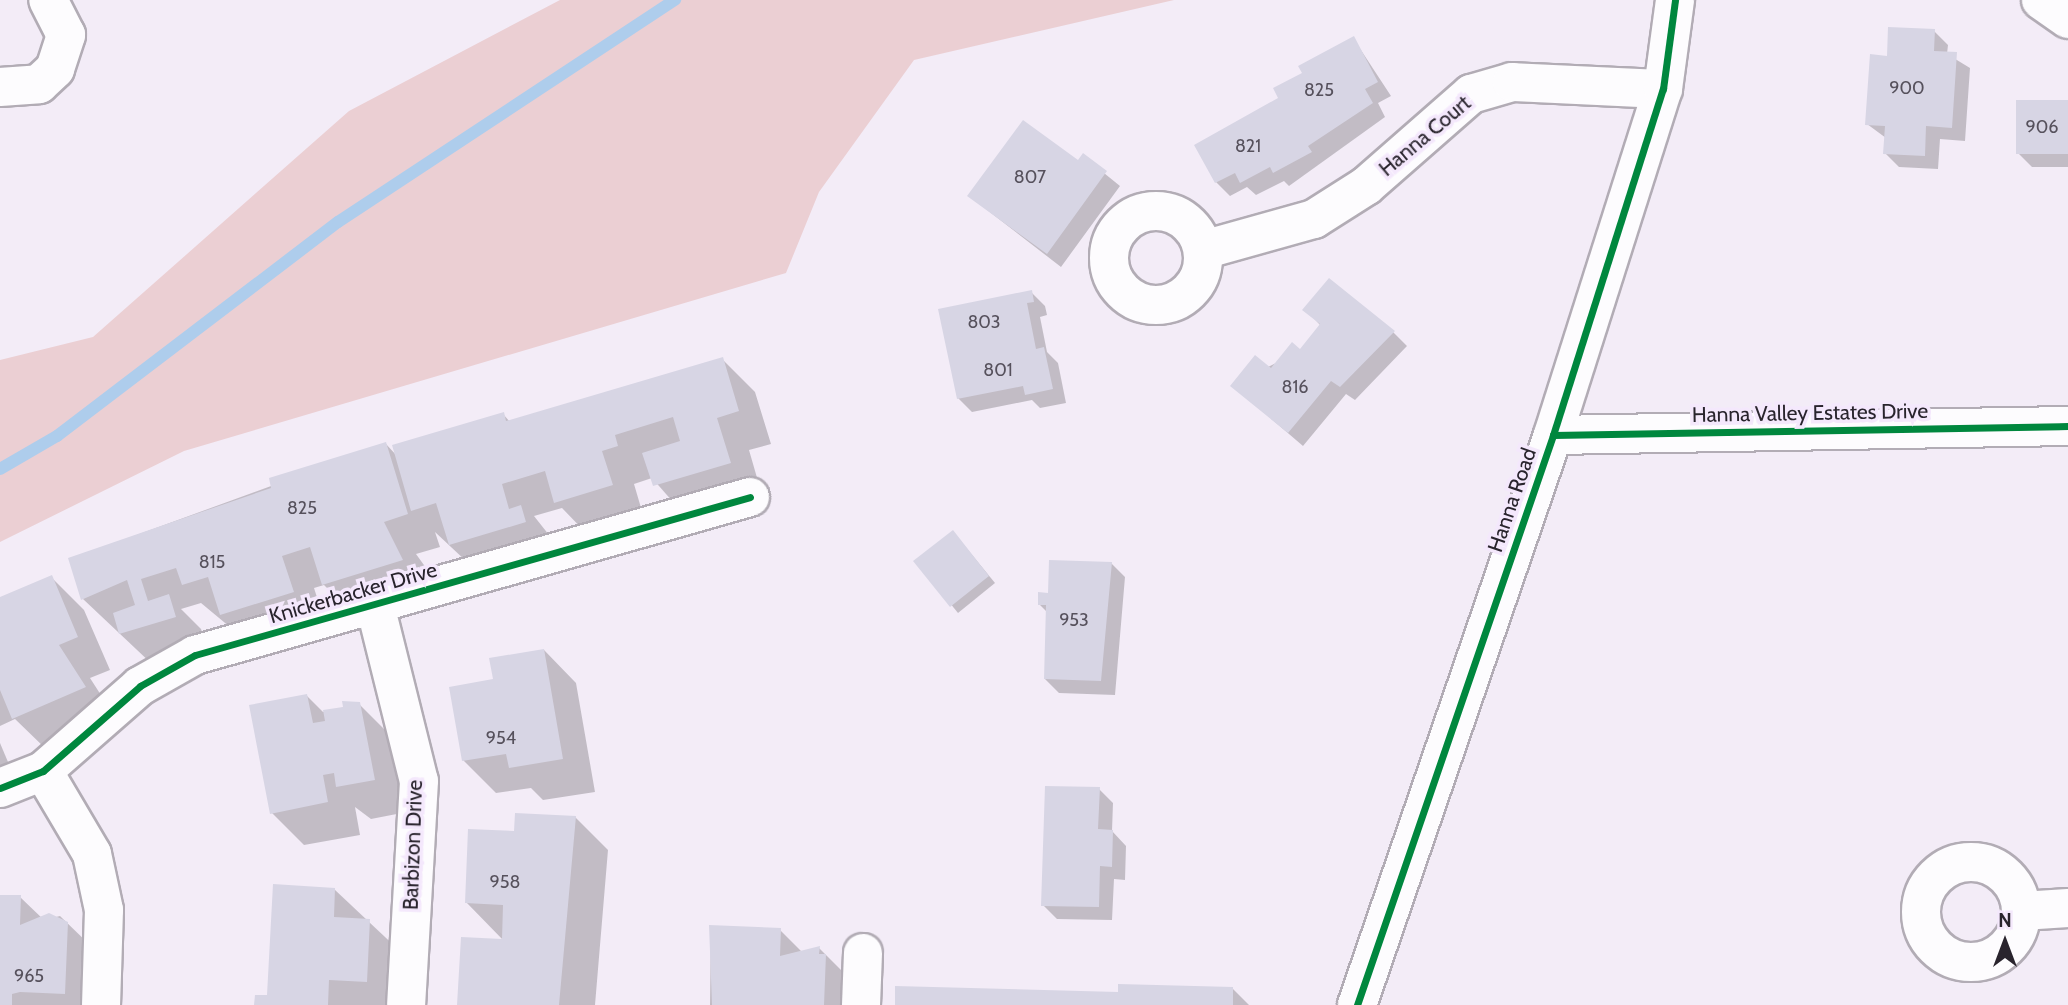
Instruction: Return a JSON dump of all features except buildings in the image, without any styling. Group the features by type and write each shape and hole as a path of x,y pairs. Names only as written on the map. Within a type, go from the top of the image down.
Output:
{"street":[{"path":"0,87 39,85 55,69 66,35 48,0"},
{"name":"Hanna Road","path":"1357,1005 1553,435 1663,89 1675,0"},
{"path":"2041,0 2068,19"},
{"name":"Hanna Court","path":"1203,250 1314,219 1366,186 1471,94 1512,82 1663,89"},
{"name":"Hanna Valley Estates Drive","path":"1553,435 2068,426"},
{"name":"Knickerbacker Drive","path":"0,788 43,771 140,686 195,655 375,606 750,497"},
{"name":"Barbizon Drive","path":"375,606 419,781 406,1005"},
{"path":"43,771 92,854 104,910 101,1005"},
{"path":"2022,911 2068,908"},
{"path":"862,1005 863,953"}],"shaded area":[{"path":"560,0 1174,0 914,60 819,192 786,273 184,451 0,542 0,360 93,337 349,111"}],"waterway":[{"path":"0,469 57,436 338,222 675,0"}],"cycle path":[{"path":"1357,1005 1553,435 1663,89 1675,0"},
{"path":"1553,435 2068,426"},
{"path":"0,788 43,771 140,686 195,655 750,497"}]}
